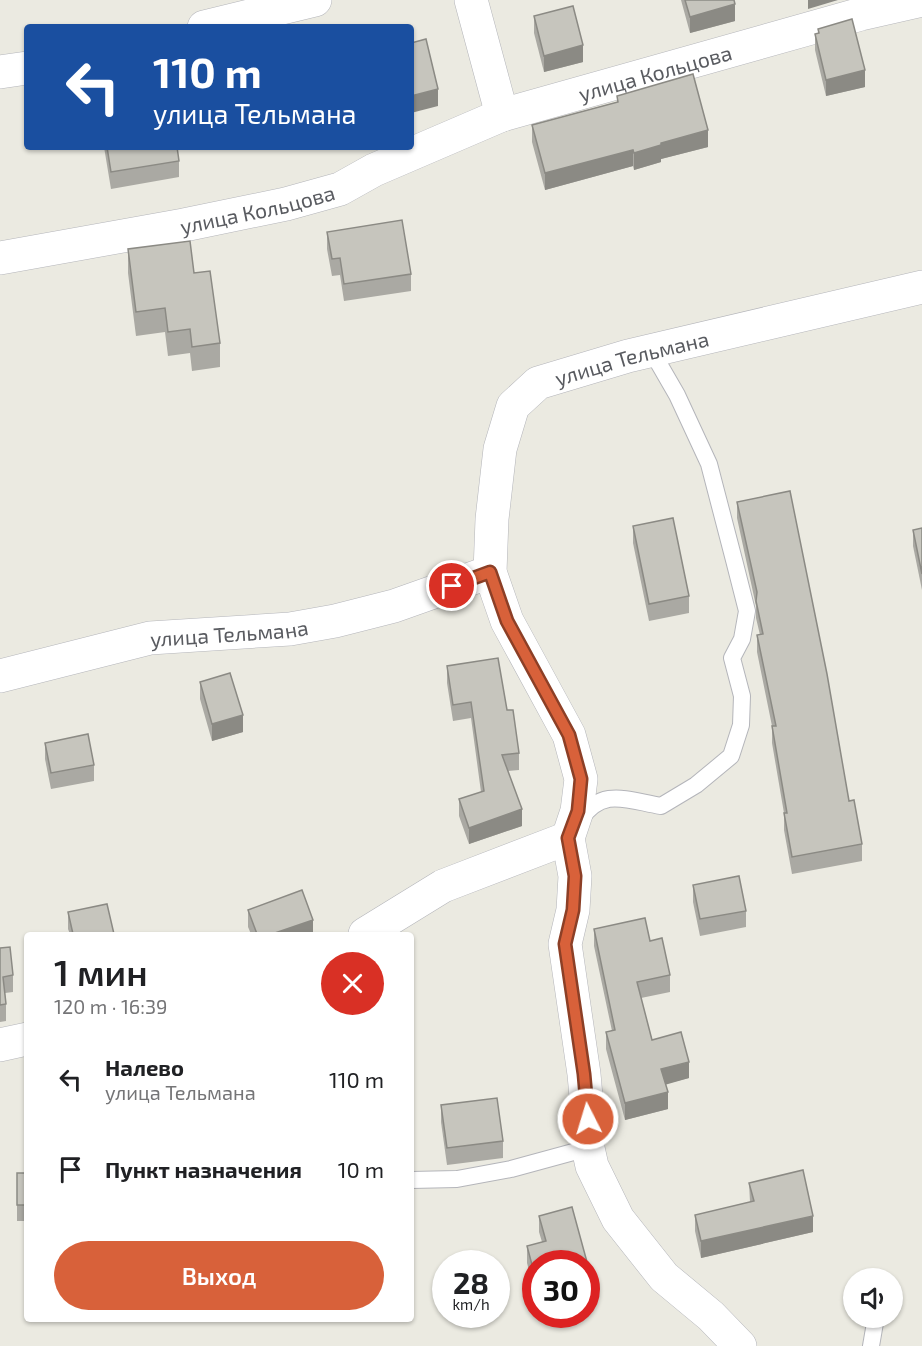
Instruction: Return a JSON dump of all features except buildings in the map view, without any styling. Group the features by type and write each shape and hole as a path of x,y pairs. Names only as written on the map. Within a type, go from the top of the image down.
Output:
{"street":[{"path":"216,24 315,0"},
{"path":"471,0 502,115"},
{"name":"улица Кольцова","path":"502,115 861,14 922,0"},
{"path":"0,72 24,68"},
{"name":"улица Кольцoва","path":"0,258 196,223 319,195 340,189 374,170 502,115"},
{"name":"улица Тельмана","path":"568,838 578,811 581,779 569,735 507,621 490,572 492,519 500,449 513,406 538,383 651,350 922,287"},
{"name":"улица Тельмана","path":"0,676 150,638 290,629 335,621 394,606 490,572"},
{"path":"367,932 442,886 568,838 575,876 573,910 565,944 584,1074 588,1148 592,1166 618,1219 664,1277 711,1316 740,1346"},
{"path":"0,1045 24,1040"}],"lane":[{"path":"568,838 589,806 607,797 661,806 696,784 731,756 741,725 742,696 732,658 742,639 747,611 709,464 677,395 651,350"},
{"path":"414,1180 457,1179 511,1169 588,1148"},
{"path":"871,1346 874,1328"}],"route":[{"path":"452,586 490,572 507,621 569,735 581,779 578,811 568,838 575,876 573,910 565,944 584,1074 588,1119"}]}
